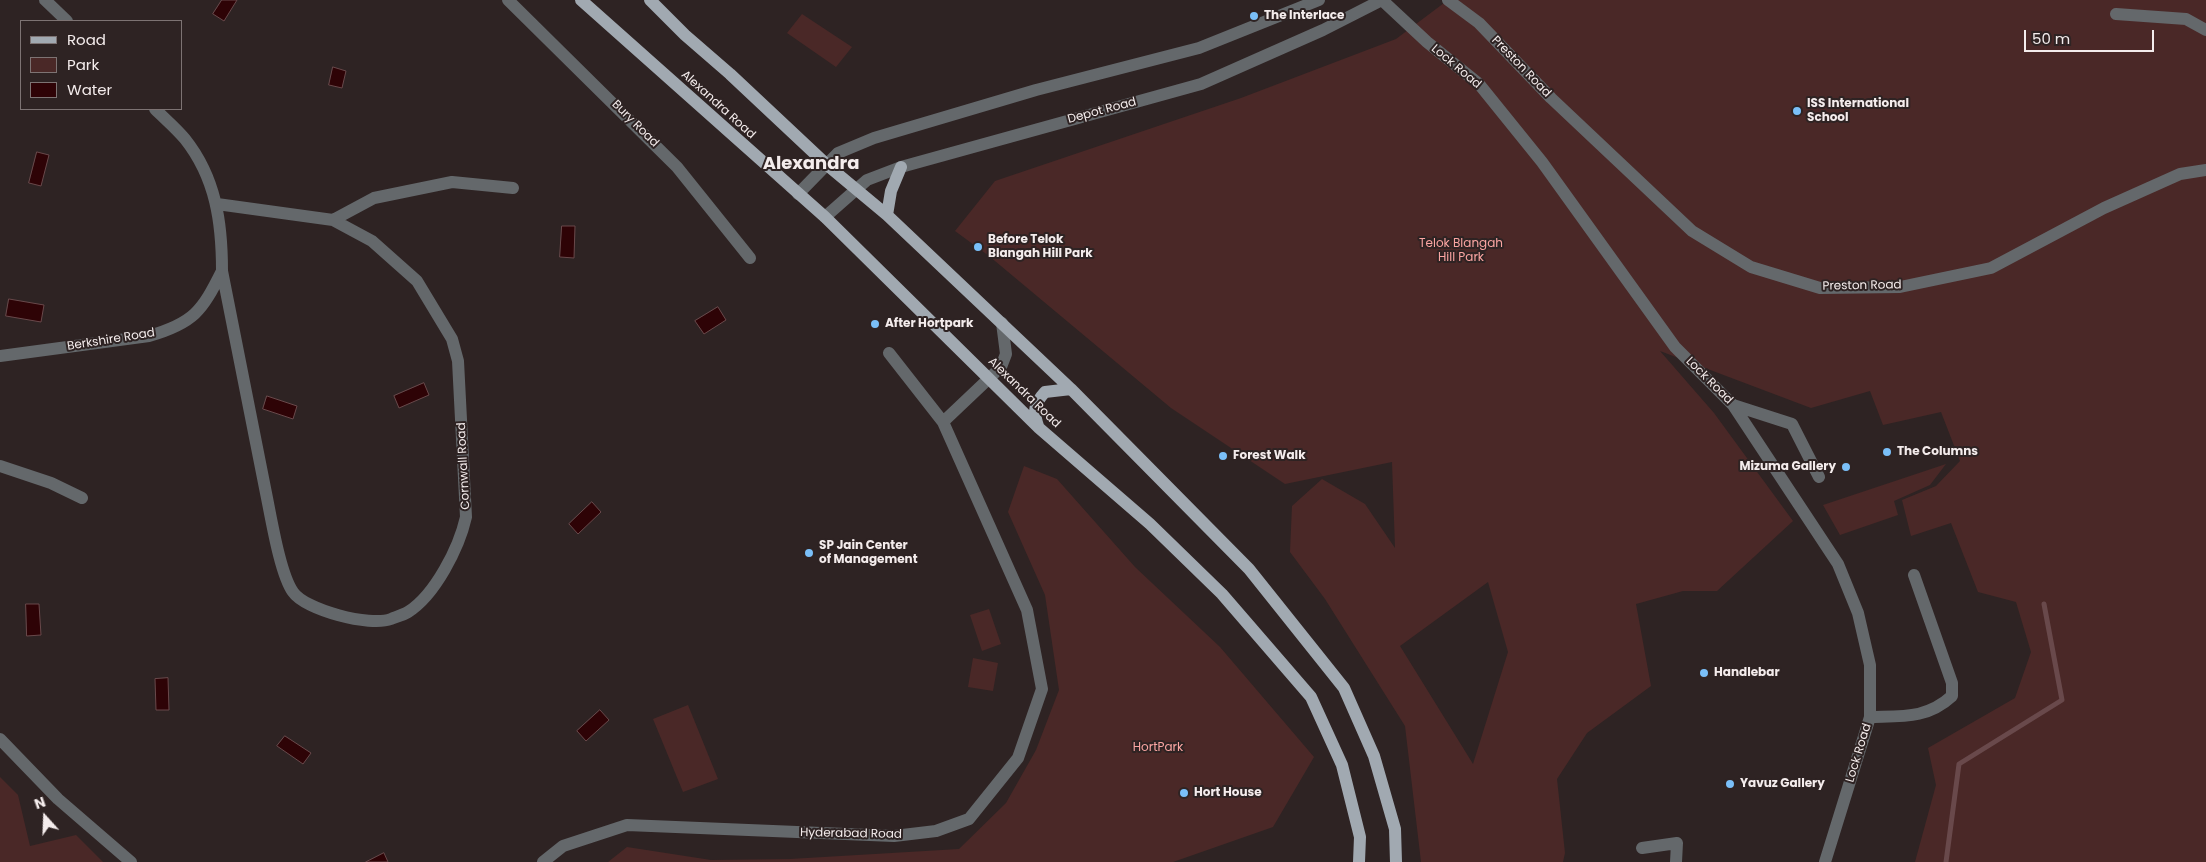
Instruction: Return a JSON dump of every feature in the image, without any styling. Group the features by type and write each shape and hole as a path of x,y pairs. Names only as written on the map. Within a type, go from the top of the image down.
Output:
{"main road":[{"name":"Alexandra Road","path":"582,0 825,217 1039,428 1150,524 1222,594 1311,697 1342,765 1360,837 1360,862"},
{"path":"650,0 827,165 888,215 1002,323 1071,389 1249,569 1344,688 1374,756 1395,829 1396,862"},
{"path":"888,215 891,191 901,167"},
{"path":"1039,428 1034,412 1036,401 1045,392 1071,389"}],"street":[{"path":"45,0 66,20"},
{"name":"Bury Road","path":"508,0 606,94 677,167 750,258"},
{"path":"798,194 838,153 874,138 1036,90 1199,48 1319,0"},
{"name":"Depot Road","path":"825,217 867,180 901,167 1201,84 1323,30 1382,0"},
{"name":"Lock Road","path":"1382,0 1426,42 1479,84 1542,162 1675,347 1733,405 1838,564 1858,613 1870,665 1870,718 1825,862"},
{"name":"Preston Road","path":"1448,0 1479,23 1550,98 1692,231 1751,267 1820,288 1900,287 1991,268 2104,208 2180,174 2206,170"},
{"path":"2116,14 2186,18 2206,30"},
{"name":"Cornwall Road","path":"156,110 185,139 204,167 217,204 222,235 222,271 272,520 285,572 292,591 304,603 362,622 386,621 407,613 425,598 454,552 463,532 466,518 458,361 452,340 417,281 372,241 333,220 217,204"},
{"path":"333,220 374,198 452,182 513,188"},
{"name":"Berkshire Road","path":"0,356 149,336 170,330 190,319 206,302 222,271"},
{"path":"943,422 1001,368 1006,354 1002,323"},
{"name":"Hyderabad Road","path":"543,862 563,846 627,825 894,836 936,831 969,819 1018,758 1042,689 1027,610 943,422 889,353"},
{"path":"1733,405 1792,424 1819,477"},
{"path":"0,466 51,483 82,498"},
{"path":"1870,718 1917,716 1947,701 1952,696 1952,683 1914,575"},
{"path":"0,739 58,799 131,862"},
{"path":"1642,848 1677,843 1676,862"}],"green space":[{"name":"Telok Blangah Hill Park","path":"1448,0 2206,0 2206,862 1915,862 1936,785 1928,748 2015,698 2031,652 2016,602 1978,592 1951,523 1911,536 1902,500 1936,486 1960,461 1941,412 1883,425 1870,391 1811,408 1660,351 1714,413 1793,521 1717,591 1683,591 1636,604 1651,686 1587,733 1557,779 1565,853 1563,862 1421,862 1405,726 1325,599 1290,552 1292,506 1322,479 1365,504 1395,548 1392,462 1285,484 1171,408 989,256 955,231 995,181 1241,98 1396,39","holes":["1488,582 1508,652 1473,764 1400,646"]},
{"path":"802,14 852,47 836,67 787,33"},
{"path":"1946,464 1930,485 1894,501 1898,515 1840,535 1823,505"},
{"name":"HortPark","path":"1024,466 1057,479 1135,567 1220,647 1314,757 1273,827 1173,862 608,862 627,847 711,860 790,859 959,849 1006,803 1036,750 1059,690 1045,595 1008,512"},
{"path":"989,609 1001,644 982,651 970,615"},
{"path":"973,658 998,663 993,691 968,687"},
{"path":"688,705 718,779 683,792 653,719"},
{"path":"0,777 18,795 30,846 76,835 103,862 0,862"}],"water":[{"path":"222,0 237,0 224,21 213,14"},
{"path":"333,67 346,71 342,88 329,85"},
{"path":"37,152 49,155 41,186 29,183"},
{"path":"562,226 575,226 574,258 560,257"},
{"path":"9,299 44,305 41,322 6,316"},
{"path":"718,307 726,320 704,334 695,321"},
{"path":"424,383 429,395 399,408 394,396"},
{"path":"267,396 297,406 293,419 263,409"},
{"path":"592,502 601,512 578,534 569,524"},
{"path":"26,604 39,604 41,635 27,636"},
{"path":"168,678 169,710 156,710 155,679"},
{"path":"600,710 609,720 586,741 577,731"},
{"path":"285,736 311,753 303,764 277,746"},
{"path":"384,853 388,862 366,862"}],"waterway":[{"path":"1946,862 1959,764 2062,700 2044,604"}],"place":[{"name":"The Interlace","path":"1254,16"},
{"name":"ISS International School","path":"1797,111"},
{"name":"Before Telok Blangah Hill Park","path":"978,247"},
{"name":"After Hortpark","path":"875,324"},
{"name":"The Columns","path":"1887,452"},
{"name":"Forest Walk","path":"1223,456"},
{"name":"Mizuma Gallery","path":"1846,467"},
{"name":"SP Jain Center of Management","path":"809,553"},
{"name":"Handlebar","path":"1704,673"},
{"name":"Yavuz Gallery","path":"1730,784"},
{"name":"Hort House","path":"1184,793"}],"district":[{"name":"Alexandra","path":"811,164"}]}
